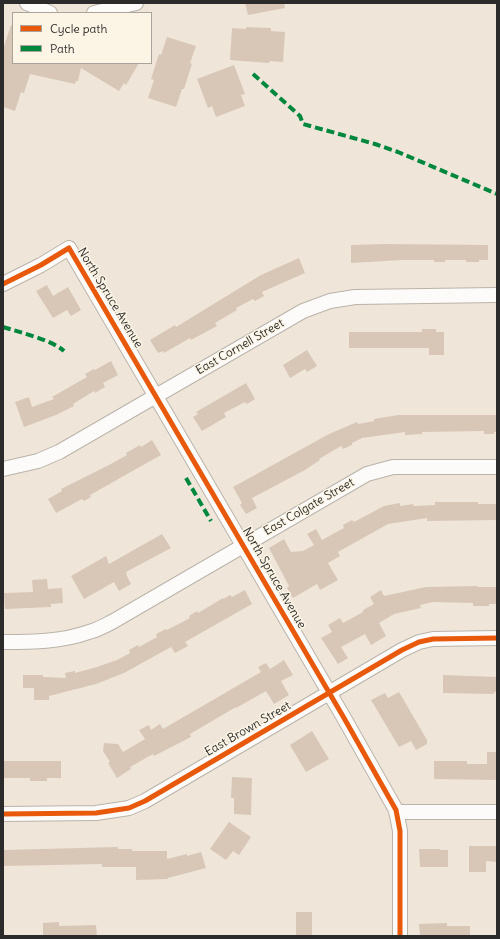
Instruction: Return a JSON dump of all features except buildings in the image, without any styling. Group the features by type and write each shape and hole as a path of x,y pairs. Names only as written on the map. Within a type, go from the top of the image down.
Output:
{"street":[{"path":"28,3 48,12"},
{"path":"98,12 136,3"},
{"name":"North Spruce Avenue","path":"3,284 69,248 329,693 396,812 400,831 400,936"},
{"name":"East Cornell Street","path":"3,469 38,461 59,452 303,311 330,301 355,297 497,295"},
{"name":"East Colgate Street","path":"3,642 51,641 70,638 90,632 112,622 367,474 393,467 497,467"},
{"name":"East Brown Street","path":"3,814 96,813 129,808 145,801 402,650 419,642 433,639 497,638"},
{"path":"396,812 497,812"}],"marked path":[{"path":"253,74 300,116 303,124 398,152 497,194"},
{"path":"3,327 52,343 64,351"},
{"path":"186,478 211,521"}],"cycle path":[{"path":"3,284 41,265 69,248 344,718 396,810 400,831 400,936"},
{"path":"3,814 96,813 129,808 145,801 402,650 419,642 433,639 497,638"}]}
